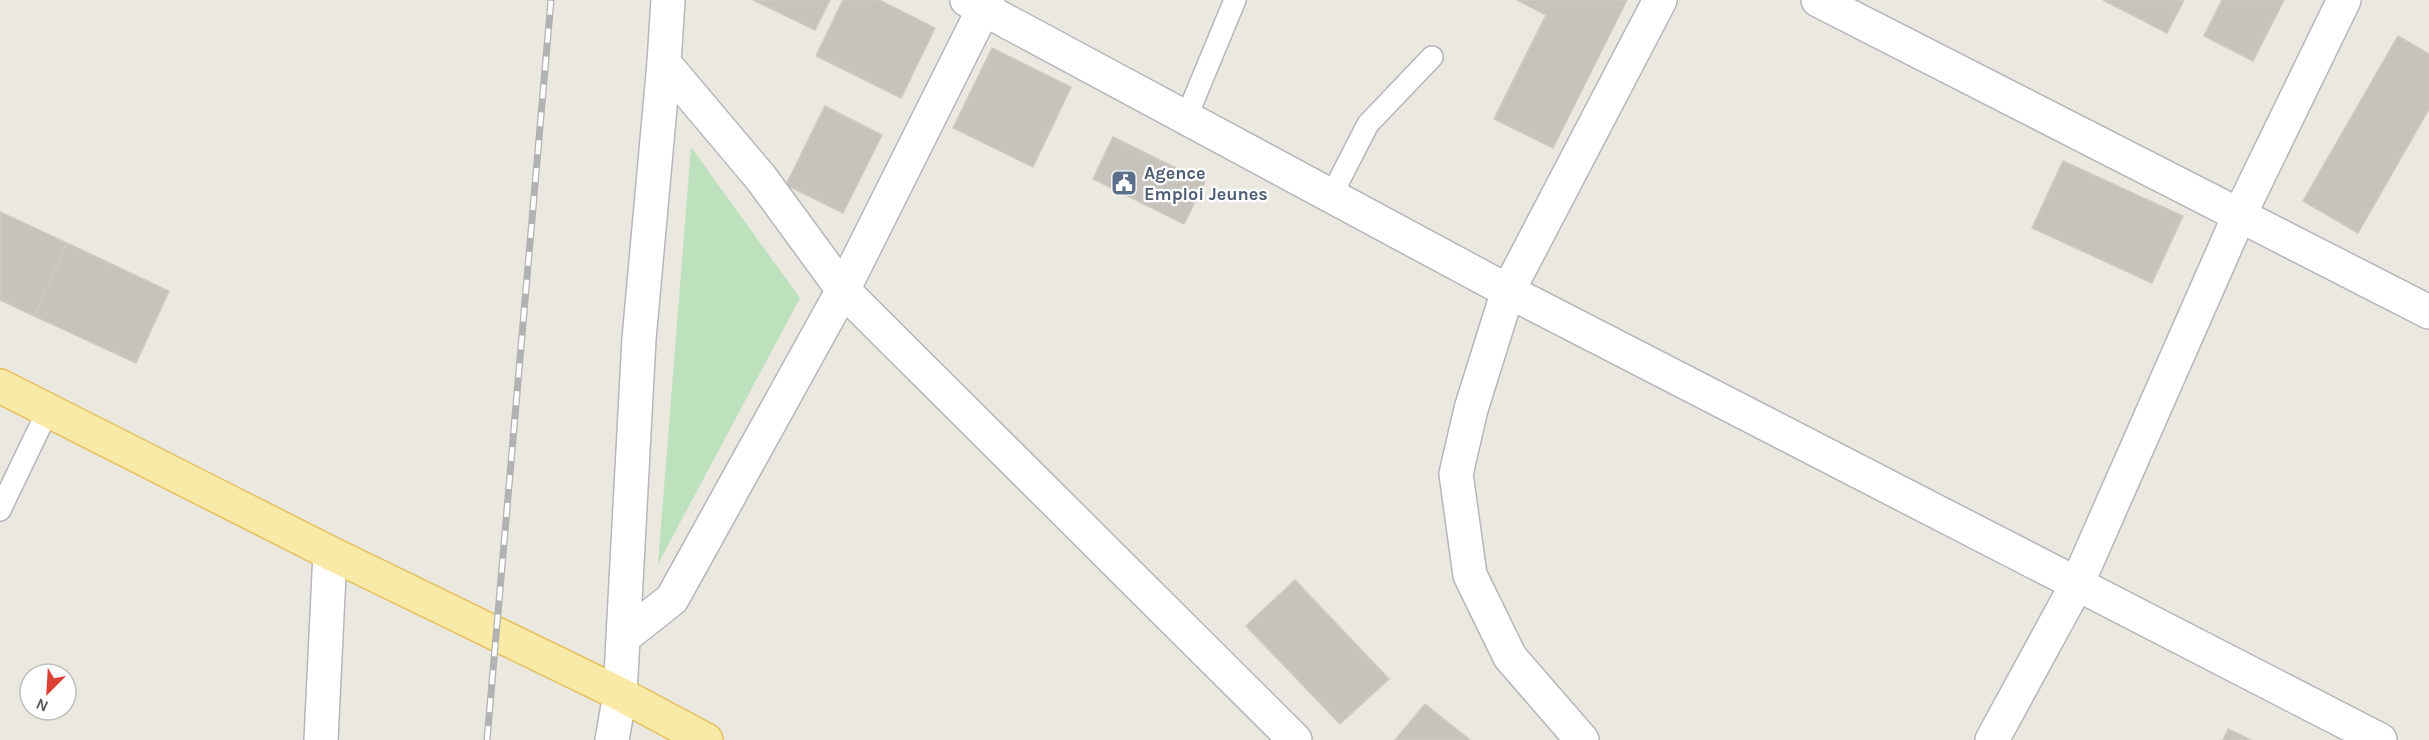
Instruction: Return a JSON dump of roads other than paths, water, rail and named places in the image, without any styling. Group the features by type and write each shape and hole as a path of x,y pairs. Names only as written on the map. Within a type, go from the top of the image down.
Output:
{"main road":[{"path":"0,386 330,553 620,694 706,740"}],"street":[{"path":"612,740 620,694 639,339 668,0"},
{"path":"1582,740 1510,657 1470,575 1456,474 1471,409 1508,291 1660,0"},
{"path":"1818,0 2429,312"},
{"path":"1992,740 2077,584 2240,216 2344,0"},
{"path":"624,637 672,599 843,290 980,3 1186,118 1508,291 2380,740"},
{"path":"664,63 761,178 843,290 1295,740"},
{"path":"321,740 330,553"}],"lane":[{"path":"1186,118 1236,0"},
{"path":"1331,196 1368,124 1432,57"},
{"path":"0,510 48,410"}],"railway":[{"path":"487,740 551,0"}],"place":[{"name":"Agence Emploi Jeunes","path":"1124,183"}]}
